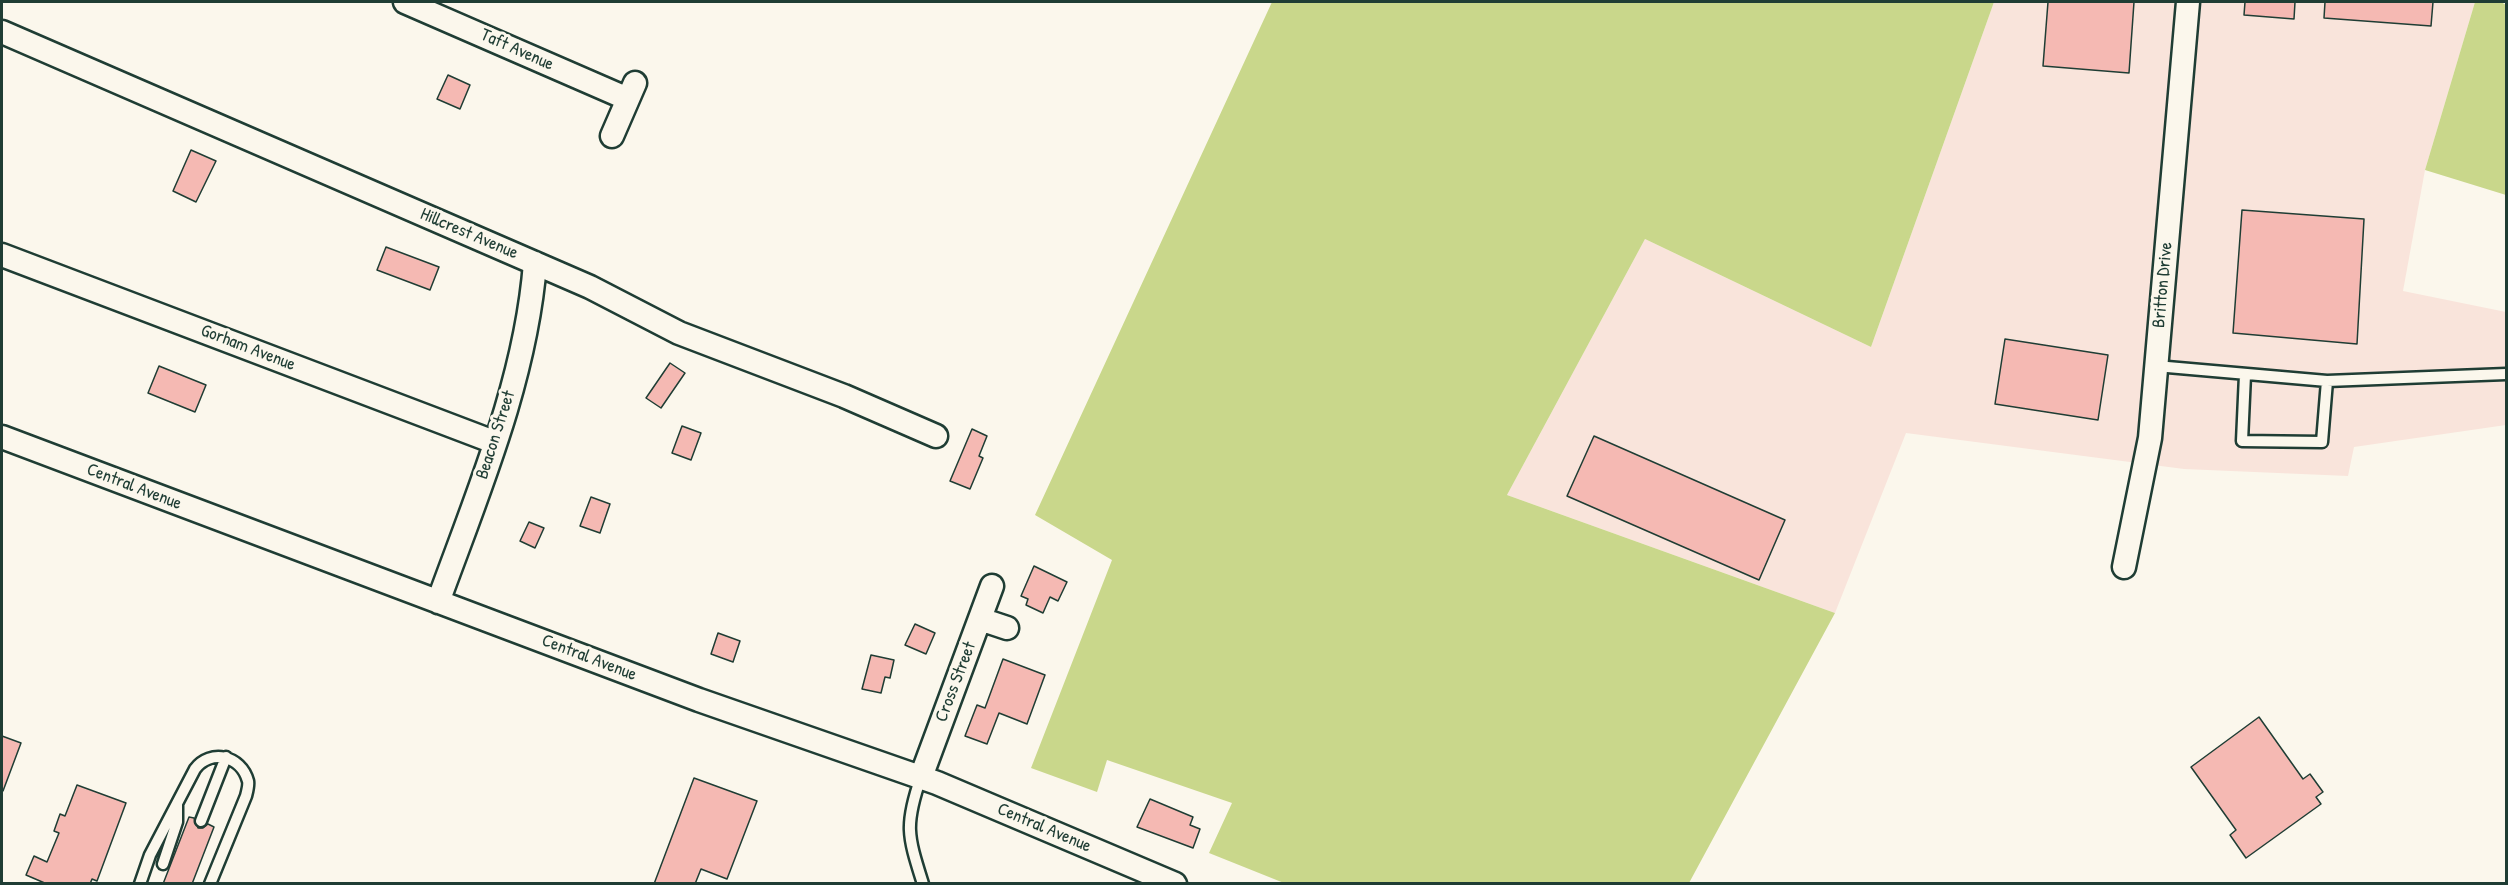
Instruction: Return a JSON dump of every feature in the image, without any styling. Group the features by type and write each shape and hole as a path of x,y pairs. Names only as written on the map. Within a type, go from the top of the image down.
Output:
{"street":[{"name":"Taft Avenue","path":"405,2 632,91 612,136"},
{"name":"Britton Drive","path":"2124,567 2146,467 2188,2"},
{"name":"Hillcrest Avenue","path":"2,32 608,295 679,333 844,396 936,436"},
{"name":"Gorham Avenue","path":"2,255 494,442"},
{"name":"Beacon Street","path":"438,602 494,442 528,323 534,263"},
{"name":"Central Avenue","path":"2,437 699,700 921,777 1175,884"},
{"name":"Cross Street","path":"921,777 992,586"},
{"path":"980,619 1007,628"}],"lane":[{"path":"2156,366 2327,381 2506,374"},
{"path":"2245,375 2242,441 2322,442 2327,381"},
{"path":"140,884 150,855 200,762 213,756 226,757 238,766 248,782 246,796 210,884"},
{"path":"201,821 226,757"},
{"path":"921,777 909,811 910,842 923,884"},
{"path":"163,864 177,822 177,804"}],"shaded area":[{"path":"1994,2 2475,2 2425,170 2403,291 2506,312 2506,425 2354,447 2348,476 2184,469 1906,433 1835,613 1507,495 1645,239 1871,347"}],"green space":[{"path":"1272,2 1994,2 1871,347 1645,239 1507,495 1835,613 1689,883 1284,883 1209,853 1232,803 1107,760 1097,792 1031,768 1112,560 1035,515"},
{"path":"2475,2 2501,2 2506,5 2506,195 2425,170"}],"building":[{"path":"2048,2 2134,2 2129,73 2043,66"},
{"path":"2245,2 2295,2 2294,19 2244,15"},
{"path":"2325,2 2433,2 2431,26 2324,18"},
{"path":"448,75 470,85 460,109 437,99"},
{"path":"191,150 216,161 196,202 173,191"},
{"path":"2242,210 2364,219 2357,344 2233,333"},
{"path":"386,247 439,267 430,290 377,270"},
{"path":"2005,339 2108,355 2098,420 1995,404"},
{"path":"670,363 685,373 661,408 646,398"},
{"path":"159,366 206,385 195,412 148,393"},
{"path":"682,426 701,433 691,460 672,453"},
{"path":"972,429 987,436 979,456 983,458 970,489 950,481"},
{"path":"1594,436 1785,520 1759,580 1567,496"},
{"path":"591,497 610,504 600,533 580,526"},
{"path":"529,522 544,528 535,548 520,541"},
{"path":"1034,566 1067,582 1058,601 1050,597 1043,613 1026,605 1028,599 1021,596"},
{"path":"915,624 935,633 926,654 905,645"},
{"path":"718,633 740,641 733,662 711,654"},
{"path":"871,655 894,660 890,678 885,677 881,693 862,689"},
{"path":"1003,659 1045,675 1027,724 999,713 987,744 965,736 977,705 985,708"},
{"path":"2259,717 2303,779 2310,774 2323,792 2316,797 2321,804 2246,858 2230,835 2236,830 2191,767"},
{"path":"2,736 21,743 3,791 2,791"},
{"path":"694,778 757,801 727,879 701,869 695,884 654,884"},
{"path":"77,785 126,803 97,881 92,879 90,884 47,884 26,875 34,856 47,862 59,833 54,831 60,814 65,816"},
{"path":"1150,799 1193,817 1190,825 1200,829 1193,848 1137,827"},
{"path":"189,817 194,818 198,828 203,828 208,824 214,827 192,884 163,884"}]}
